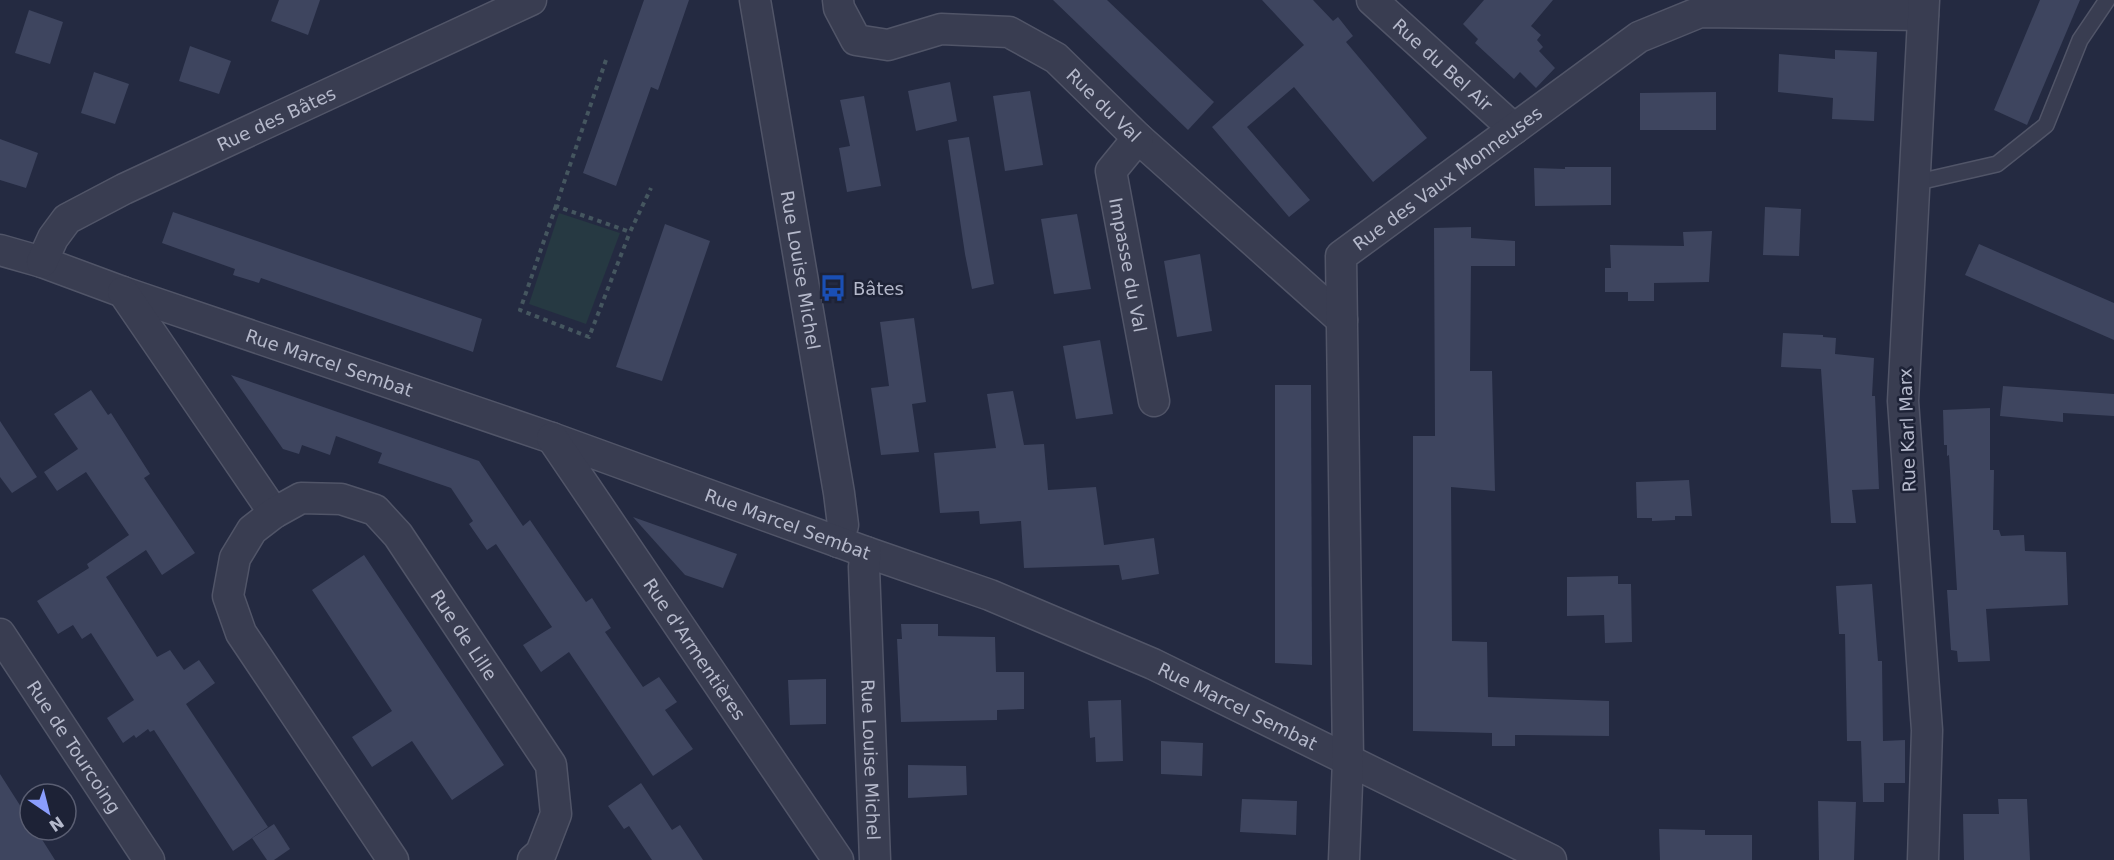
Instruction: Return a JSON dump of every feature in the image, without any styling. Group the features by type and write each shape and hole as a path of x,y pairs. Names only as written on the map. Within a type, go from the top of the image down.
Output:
{"street":[{"name":"Rue des Bâtes","path":"42,262 53,238 67,219 124,189 531,0"},
{"name":"Rue Louise Michel","path":"755,0 843,525 864,577 875,860"},
{"name":"Rue du Val","path":"838,0 839,8 856,40 888,45 941,29 1009,32 1056,58 1138,138 1342,320"},
{"name":"Rue du Bel Air","path":"1372,0 1514,129"},
{"name":"Rue des Vaux Monneuses","path":"1344,860 1348,759 1341,256 1639,37 1700,12 1924,8"},
{"name":"Rue Karl Marx","path":"1923,860 1927,730 1902,401 1924,8"},
{"name":"Impasse du Val","path":"1138,138 1111,171 1154,401"},
{"name":"Rue Marcel Sembat","path":"0,250 42,262 123,292 552,438 990,595 1153,664 1551,860"},
{"path":"123,292 274,513"},
{"name":"Rue d'Armentières","path":"552,438 838,860"},
{"name":"Rue de Lille","path":"393,860 241,633 228,596 235,558 252,530 274,513 302,498 341,499 375,510 398,535 552,765 556,814 541,853 533,860"},
{"name":"Rue de Tourcoing","path":"0,634 149,860"}],"lane":[{"path":"1914,183 1997,164 2046,125 2080,40 2107,0"}],"path":[{"path":"606,60 520,310 589,337 630,232 651,188"},
{"path":"556,206 630,232"}],"shaded area":[{"path":"559,213 620,233 586,324 529,304"}],"building":[{"path":"279,0 320,0 308,35 271,21"},
{"path":"644,0 689,0 658,90 651,87 616,186 583,173"},
{"path":"1053,0 1107,0 1214,102 1188,130"},
{"path":"1262,0 1313,0 1333,21 1338,17 1353,36 1346,42 1427,138 1373,182 1294,87 1247,127 1310,200 1289,217 1212,127 1304,45"},
{"path":"1484,0 1553,0 1531,26 1541,35 1537,40 1543,47 1539,51 1555,68 1536,88 1520,72 1514,79 1475,43 1478,39 1463,24"},
{"path":"2040,0 2080,0 2027,125 1994,110"},
{"path":"29,10 63,22 50,64 15,53"},
{"path":"190,46 231,61 219,94 179,81"},
{"path":"1835,50 1877,52 1874,121 1832,119 1833,98 1778,92 1779,54 1835,59"},
{"path":"94,72 129,84 115,124 81,113"},
{"path":"950,82 957,121 916,131 908,91"},
{"path":"1030,91 1043,165 1005,171 993,96"},
{"path":"1716,92 1716,130 1640,130 1640,93"},
{"path":"864,96 881,186 847,192 839,148 850,146 840,100"},
{"path":"969,137 994,284 972,289 948,140"},
{"path":"0,139 38,153 26,188 0,180"},
{"path":"1565,167 1611,167 1611,205 1535,206 1534,168 1565,169"},
{"path":"1765,207 1801,209 1799,256 1763,255"},
{"path":"173,212 482,319 473,352 261,278 259,283 233,275 235,269 162,243"},
{"path":"1077,214 1091,289 1054,294 1041,219"},
{"path":"665,224 710,241 662,381 616,367"},
{"path":"1471,227 1471,238 1515,241 1515,266 1471,266 1470,371 1492,371 1495,491 1451,487 1452,641 1487,642 1488,697 1609,701 1609,736 1515,735 1515,746 1492,746 1492,733 1413,731 1413,436 1435,436 1434,228"},
{"path":"1712,231 1709,282 1654,283 1654,301 1628,301 1628,292 1605,292 1605,268 1611,268 1610,245 1684,246 1683,232"},
{"path":"1979,244 2114,303 2114,340 1965,275"},
{"path":"1200,254 1212,331 1177,337 1164,261"},
{"path":"914,318 926,402 912,404 919,452 881,455 871,388 889,386 880,322"},
{"path":"1783,333 1836,338 1835,354 1874,358 1872,396 1875,396 1879,489 1852,490 1856,523 1831,523 1821,369 1781,367"},
{"path":"1100,340 1113,414 1076,419 1063,346"},
{"path":"231,375 479,461 523,526 530,520 586,602 592,598 611,628 605,632 643,687 659,677 677,702 665,710 693,749 653,776 569,652 541,672 523,645 552,627 496,544 487,550 469,524 473,521 451,488 378,463 382,453 336,436 330,455 302,445 299,454 283,449"},
{"path":"1275,385 1311,385 1312,665 1275,663"},
{"path":"2003,386 2114,394 2114,416 2063,413 2063,422 2000,416"},
{"path":"91,390 108,415 111,413 150,474 144,478 195,553 162,575 146,550 106,577 157,657 170,650 184,670 199,660 215,683 186,704 268,827 233,851 154,730 150,732 148,729 136,738 134,735 123,743 107,718 134,700 91,633 82,639 73,625 58,634 37,601 89,568 87,564 129,535 86,472 57,491 44,472 78,449 54,414"},
{"path":"1013,391 1024,445 1044,444 1048,490 1096,487 1104,545 1154,538 1159,574 1122,580 1119,565 1024,568 1021,521 980,524 979,511 940,513 934,453 996,448 987,394"},
{"path":"1990,408 1990,470 1994,470 1993,530 1999,530 2001,536 2024,535 2025,551 2066,552 2068,605 1986,609 1990,661 1958,662 1957,651 1951,650 1947,590 1957,590 1949,455 1947,456 1947,445 1944,445 1943,410"},
{"path":"0,421 37,477 12,493 0,477"},
{"path":"1689,480 1692,516 1675,516 1675,520 1652,521 1652,518 1637,518 1636,482"},
{"path":"633,517 737,554 723,588 685,575"},
{"path":"364,555 504,765 452,800 412,741 372,767 352,737 392,711 312,590"},
{"path":"1618,576 1618,584 1631,584 1632,642 1605,643 1604,615 1567,616 1567,577"},
{"path":"1872,584 1878,661 1882,661 1883,741 1905,740 1905,783 1884,783 1884,802 1863,802 1861,741 1847,741 1845,634 1839,634 1836,586"},
{"path":"901,624 938,624 938,636 995,637 996,672 1024,672 1024,709 997,710 997,720 901,722 897,639 902,639"},
{"path":"826,679 826,724 790,725 788,680"},
{"path":"1121,700 1123,761 1096,762 1095,737 1090,738 1088,701"},
{"path":"1161,741 1203,743 1202,776 1161,774"},
{"path":"908,765 966,766 967,795 908,798"},
{"path":"0,774 18,802 18,842 44,842 55,860 0,860"},
{"path":"641,783 672,830 680,825 703,860 652,860 629,826 624,829 608,806"},
{"path":"1242,799 1297,801 1296,835 1240,832"},
{"path":"1998,799 2027,799 2030,860 1964,860 1963,814 1999,814"},
{"path":"1818,801 1856,802 1854,860 1819,860"},
{"path":"274,824 290,849 274,860 267,860 252,838"},
{"path":"1659,829 1705,830 1705,835 1752,835 1752,860 1660,860"}],"place":[{"name":"Bâtes","path":"833,288"}]}
